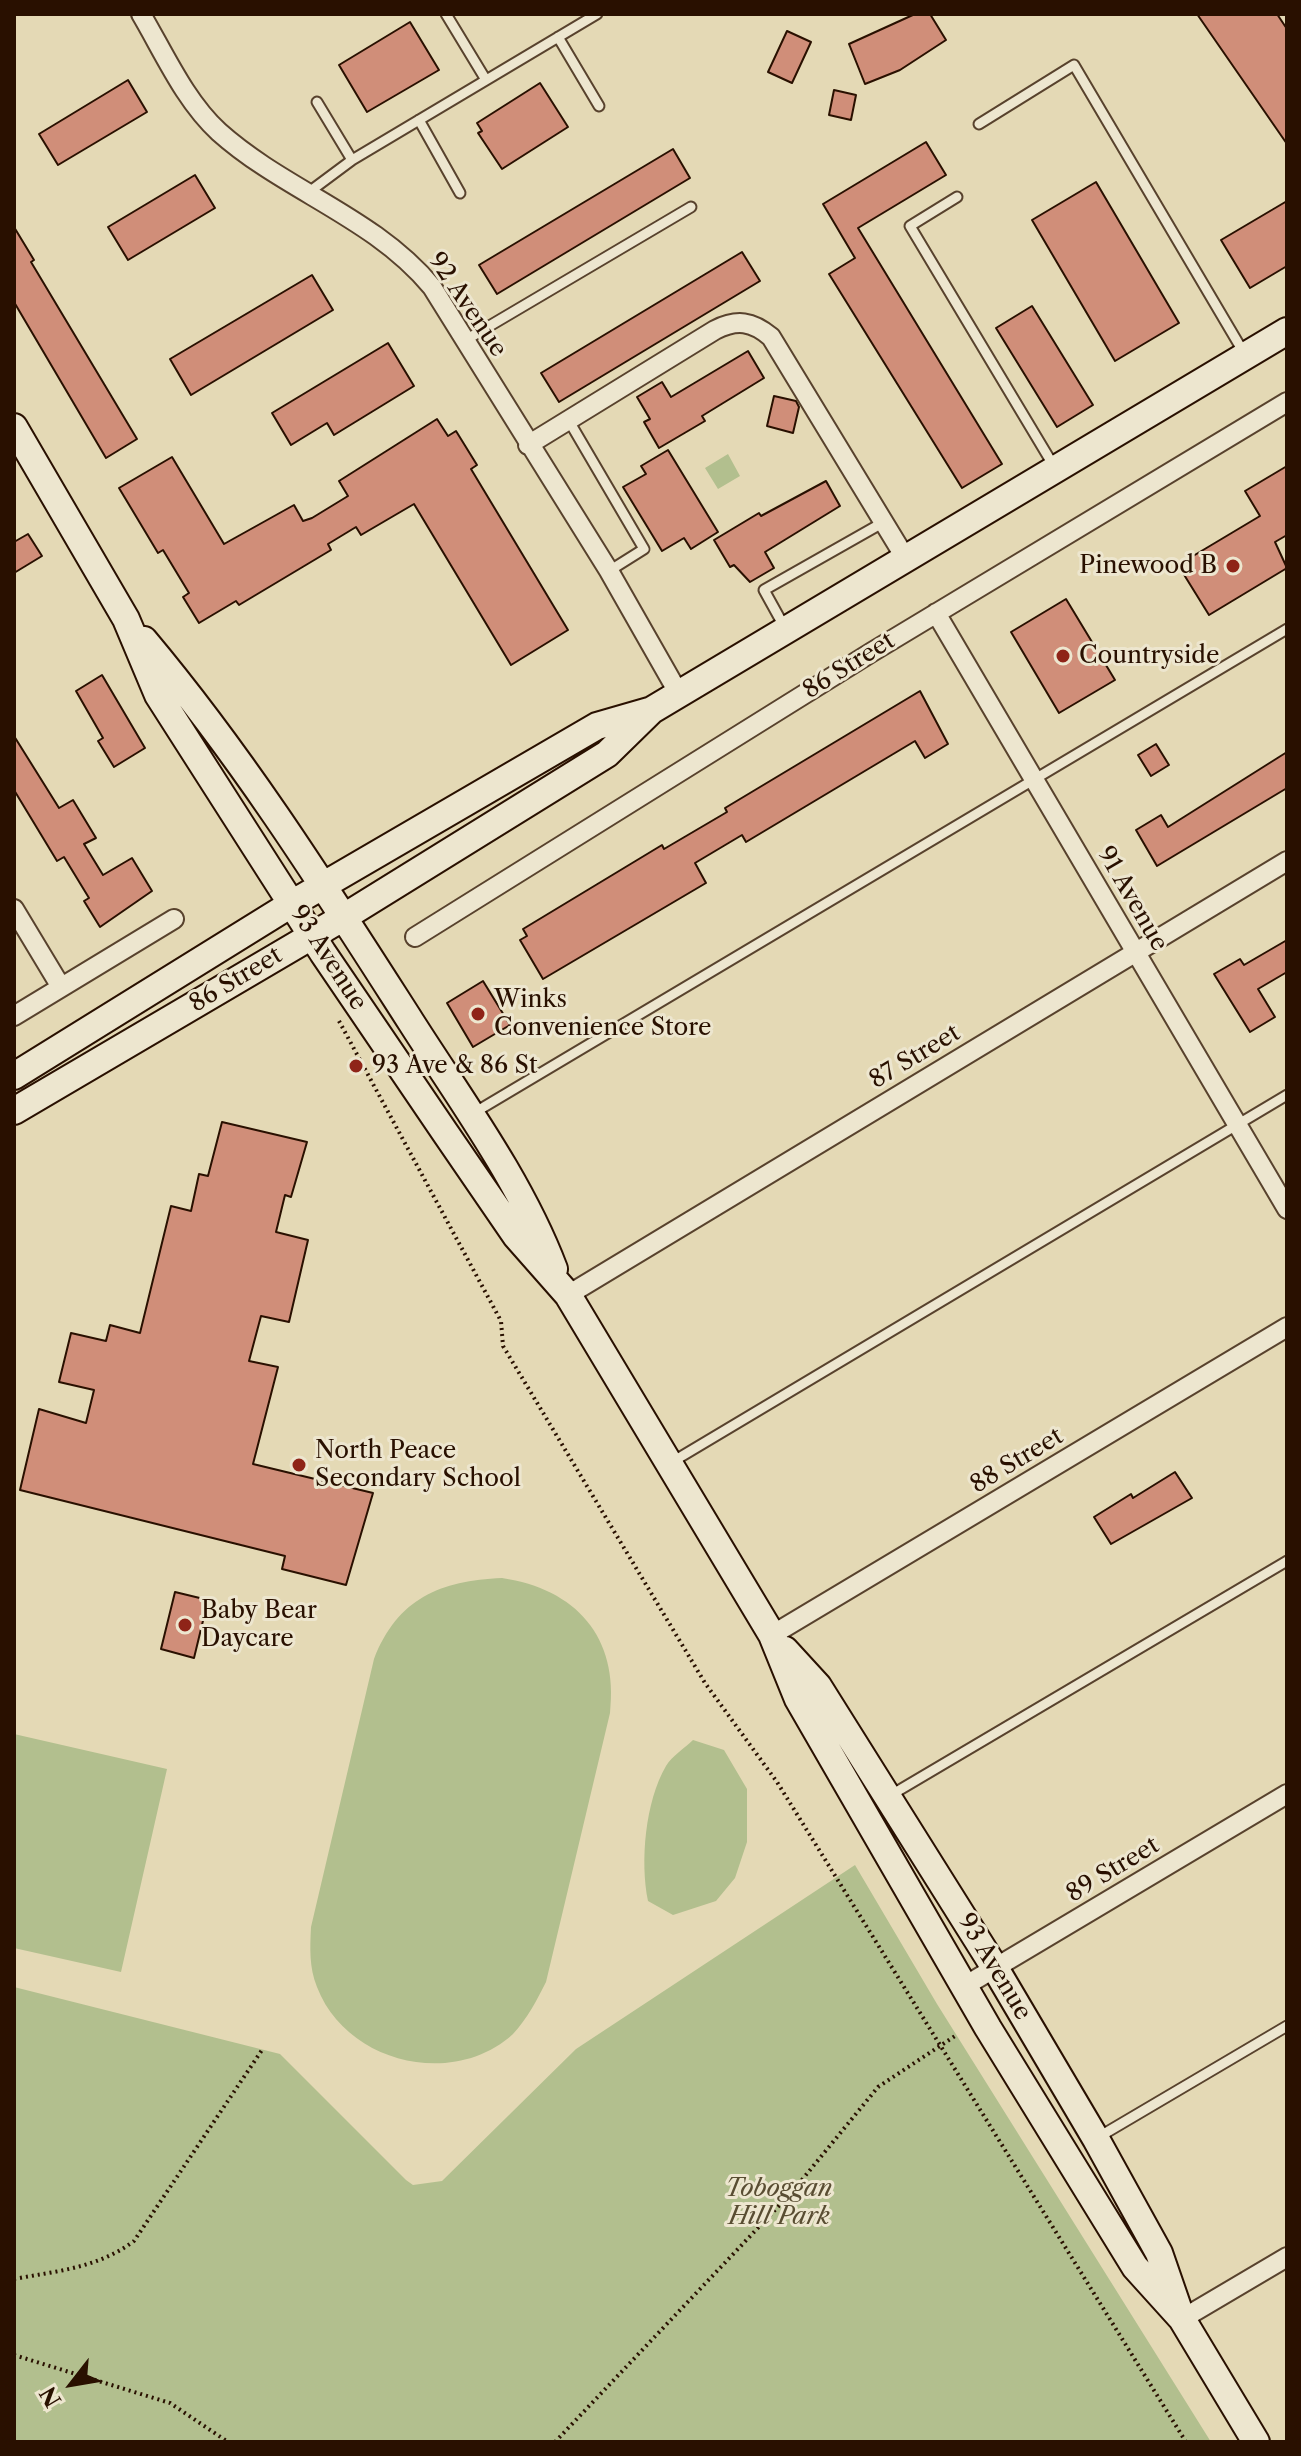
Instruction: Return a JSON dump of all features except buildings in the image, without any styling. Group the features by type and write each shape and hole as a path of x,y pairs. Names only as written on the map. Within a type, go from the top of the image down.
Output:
{"main road":[{"name":"86 Street","path":"14,1111 344,917 607,754 652,710 1287,331"},
{"name":"93 Avenue","path":"14,427 126,619 158,695 313,935 516,1236 563,1287"},
{"name":"93 Avenue","path":"126,619 241,765 344,917 471,1115 536,1223 563,1287 772,1635 798,1699 963,1987 1135,2267 1182,2319 1256,2442"},
{"name":"86 Street","path":"14,1076 293,903 597,726 652,710"},
{"name":"93 Avenue","path":"772,1635 818,1686 890,1796 995,1968 1159,2253 1182,2319"}],"street":[{"name":"92 Avenue","path":"141,14 206,119 243,150 396,248 432,287 609,571 679,694"},
{"path":"528,445 731,322 759,326 781,352 906,559"},
{"name":"86 Street","path":"415,937 936,613 1287,402"},
{"name":"91 Avenue","path":"936,613 1287,1209"},
{"name":"87 Street","path":"563,1287 1287,861"},
{"path":"14,909 61,987"},
{"path":"14,1016 174,919"},
{"name":"88 Street","path":"772,1635 1287,1327"},
{"name":"89 Street","path":"963,1987 1287,1794"},
{"path":"1182,2319 1287,2257"}],"lane":[{"path":"446,14 486,80"},
{"path":"309,192 352,160 597,14"},
{"path":"558,37 599,106"},
{"path":"979,124 1074,65 1246,356"},
{"path":"317,102 352,160"},
{"path":"419,120 460,193"},
{"path":"957,197 910,226 1056,470"},
{"path":"464,341 691,207"},
{"path":"569,421 644,549 609,571"},
{"path":"787,631 764,590 884,522"},
{"path":"471,1115 1287,629"},
{"path":"669,1464 1287,1095"},
{"path":"890,1796 1287,1561"},
{"path":"1096,2139 1287,2026"}],"path":[{"path":"337,1010 350,1046 501,1321 503,1346 705,1683 777,1782 1186,2442"},
{"path":"555,2442 792,2192 878,2087 955,2036"},
{"path":"14,2279 94,2264 113,2257 134,2241 262,2050"},
{"path":"14,2355 170,2403 228,2442"}],"green space":[{"path":"728,454 740,476 718,489 705,468"},
{"path":"502,1578 551,1593 587,1621 607,1661 611,1686 610,1713 546,1982 531,2009 513,2034 489,2051 461,2061 432,2063 403,2060 376,2050 351,2034 331,2013 313,1972 311,1927 374,1659 384,1638 395,1621 424,1597 459,1583"},
{"path":"14,1734 167,1769 121,1972 14,1948"},
{"path":"693,1740 724,1750 747,1789 747,1842 735,1878 716,1901 673,1915 648,1901 644,1869 646,1832 653,1797 666,1766"},
{"name":"Toboggan Hill Park","path":"855,1865 937,2004 1211,2442 14,2442 14,1987 280,2054 406,2180 413,2185 442,2181 576,2049"}],"place":[{"name":"Pinewood B","path":"1233,566"},
{"name":"Countryside","path":"1063,656"},
{"name":"Winks Convenience Store","path":"478,1014"},
{"name":"93 Ave & 86 St","path":"356,1066"},
{"name":"North Peace Secondary School","path":"299,1465"},
{"name":"Baby Bear Daycare","path":"185,1625"}]}
